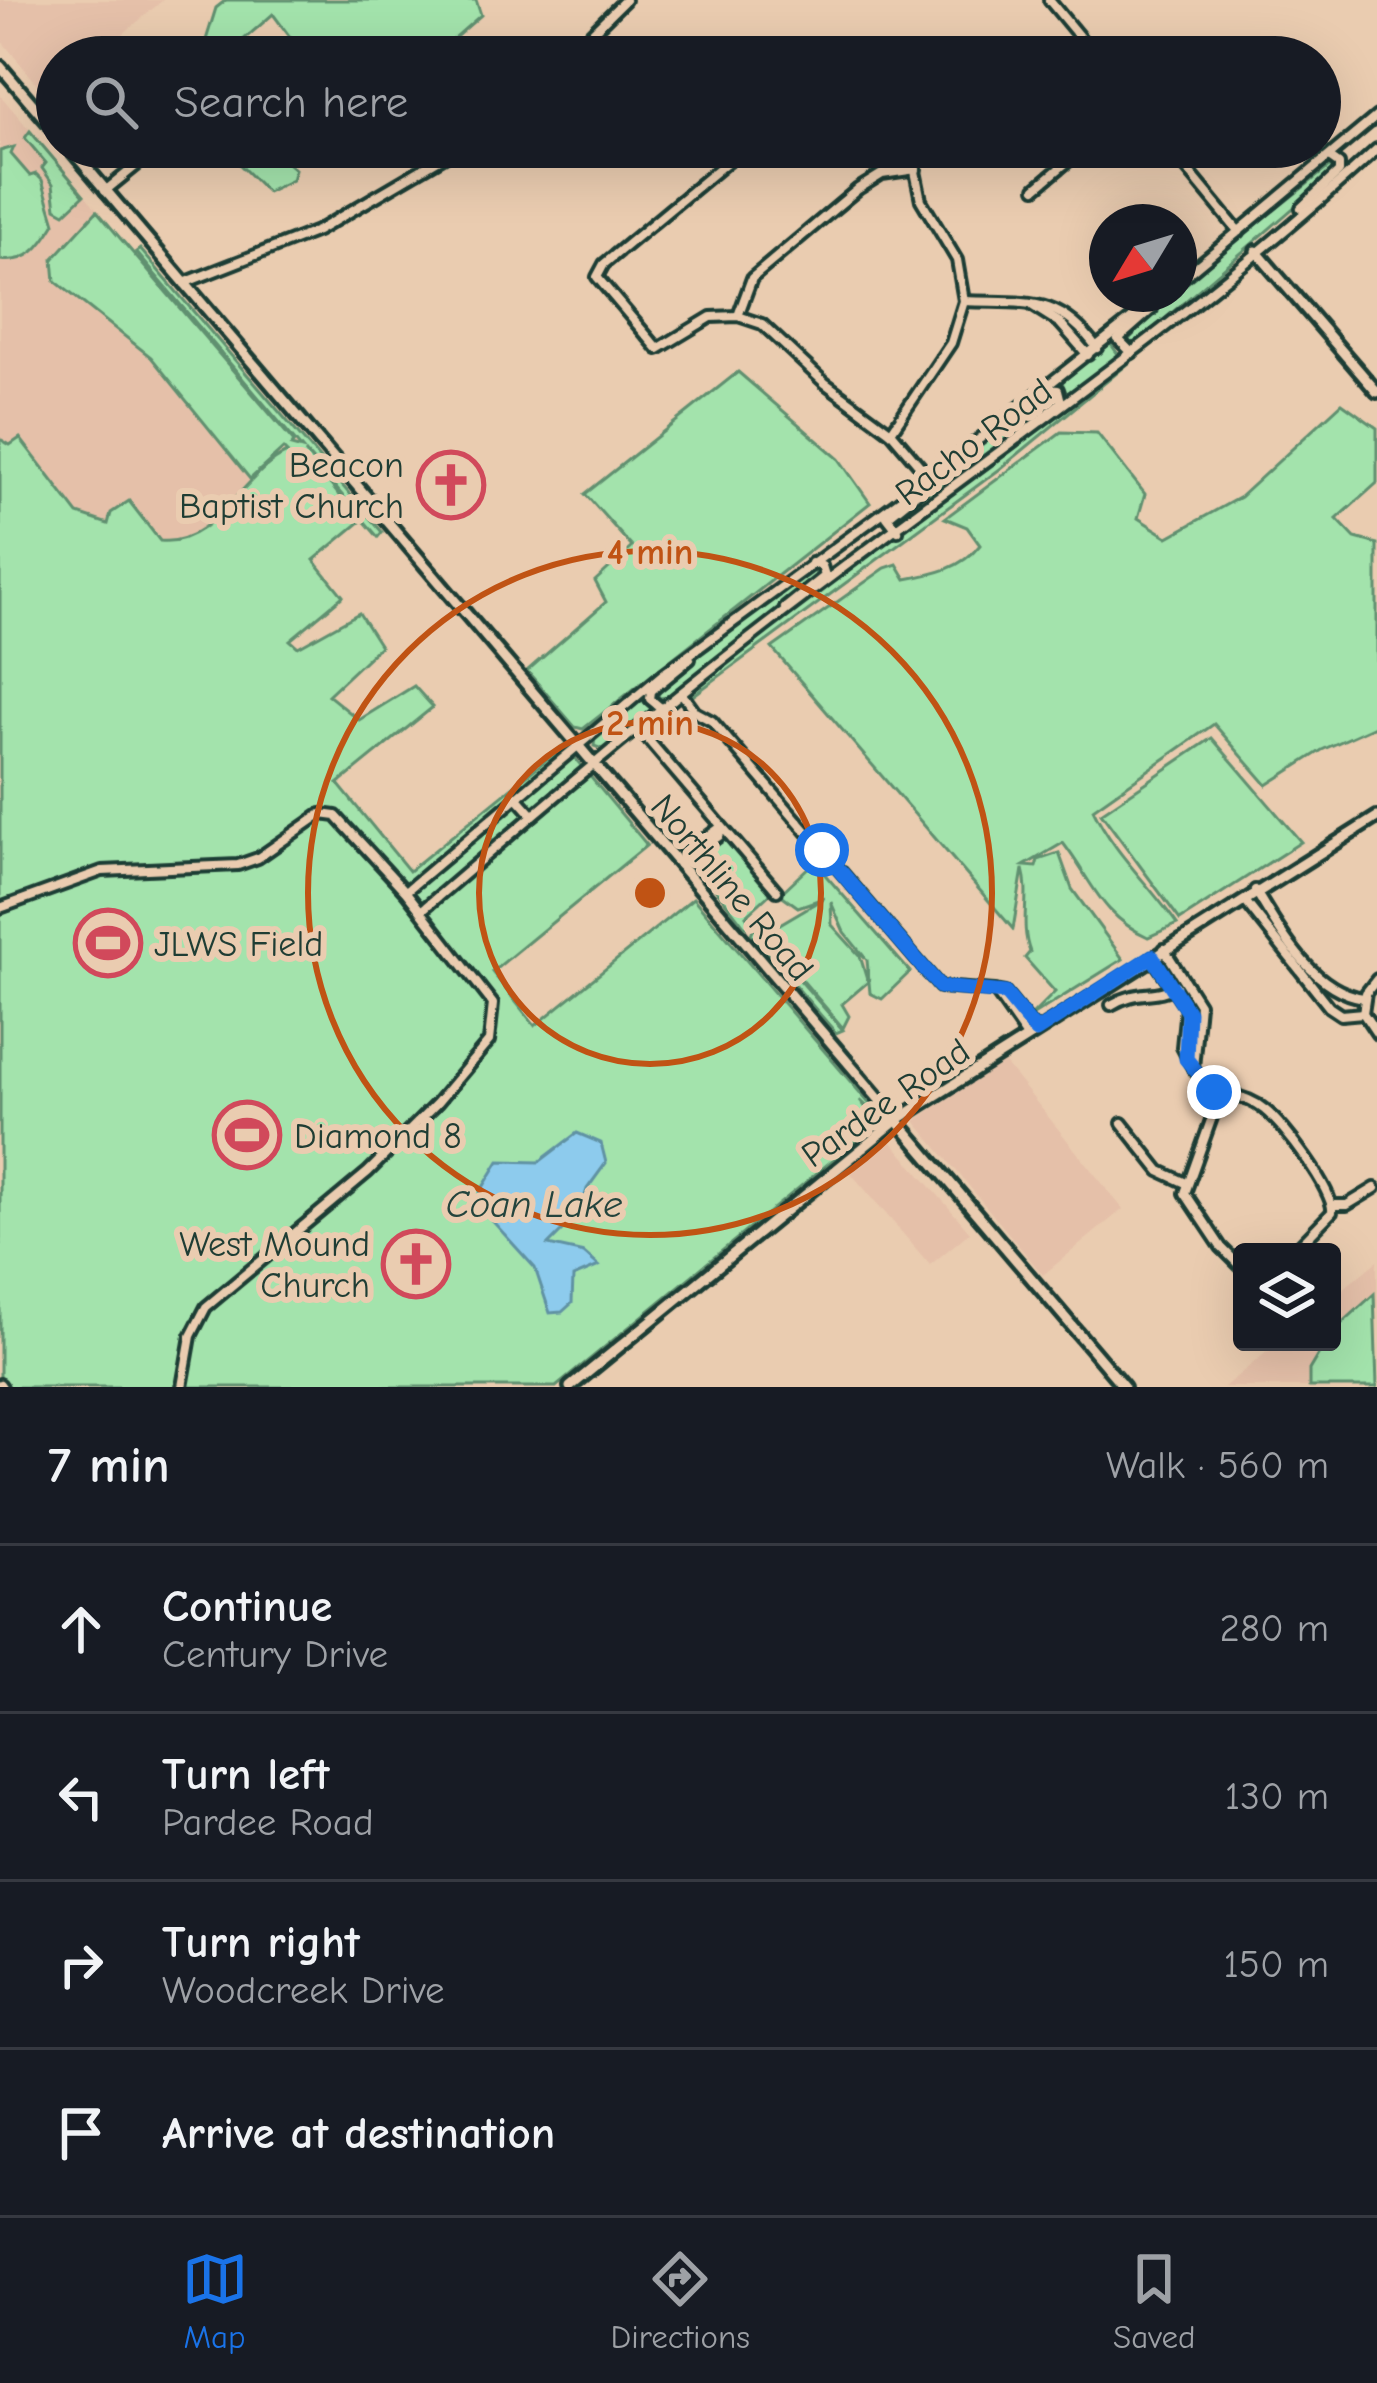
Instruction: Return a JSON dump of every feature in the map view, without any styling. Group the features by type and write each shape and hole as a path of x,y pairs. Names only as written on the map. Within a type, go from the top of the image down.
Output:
{"main road":[{"path":"0,66 36,108"},
{"name":"Northline Road","path":"86,168 1124,1387"},
{"path":"1256,251 1377,392"},
{"name":"Pardee Road","path":"570,1387 897,1120 1377,817"}],"street":[{"path":"588,36 625,0"},
{"path":"1049,0 1079,36"},
{"path":"1341,147 1377,116"},
{"name":"Racho Road","path":"422,911 638,728 771,622 1003,454 1132,353 1377,148"},
{"path":"105,191 133,168"},
{"path":"184,283 317,231 424,168"},
{"path":"720,168 597,272 658,349 698,323 738,316 761,323 825,383 891,432 930,478"},
{"path":"1036,188 1059,168"},
{"path":"1186,168 1239,232"},
{"path":"1197,266 1316,168"},
{"path":"1280,231 1339,168"},
{"path":"738,316 752,278 857,190 882,174 916,169 925,211 957,260 964,301 951,343 891,432"},
{"path":"964,301 1044,304 1067,313 1093,351"},
{"path":"1032,306 1060,322 1093,351"},
{"name":"Racho Road","path":"406,892 576,745 712,637 930,478 1142,312"},
{"path":"1132,353 1118,340 1146,312"},
{"path":"1060,322 1067,313"},
{"path":"1003,454 1061,402 1058,390 1046,388"},
{"path":"898,531 889,526 888,514 946,465"},
{"path":"771,622 825,576 822,566 812,563"},
{"path":"662,709 650,699 651,691 712,637"},
{"path":"681,694 694,712 712,722 940,987 995,991 1031,1034"},
{"path":"638,728 777,891"},
{"path":"516,796 533,815"},
{"path":"0,908 102,871 238,865 258,858 321,814 336,816 352,828 489,995 493,1033 437,1103 368,1172 206,1307 191,1336 182,1387"},
{"path":"680,865 719,836 722,826"},
{"path":"1255,890 1318,976 1341,993 1364,998"},
{"path":"1242,898 1329,1007 1341,1015 1363,1013"},
{"path":"1163,949 1199,1004 1193,1068"},
{"path":"1152,956 1188,1020 1182,1047 1193,1068 1220,1095 1268,1112 1330,1192 1334,1205"},
{"path":"1377,979 1364,998 1363,1013 1377,1034"},
{"path":"1111,1005 1135,992 1159,994 1184,981"},
{"path":"1188,1020 1200,1020"},
{"path":"1220,1095 1186,1183 1199,1217 1233,1257"},
{"path":"1123,1123 1160,1171 1186,1183"},
{"path":"1301,1243 1334,1205 1346,1205 1375,1188"}],"shaded area":[{"path":"0,0 163,0 121,36 36,36 36,82 0,39"},
{"path":"0,95 36,137 36,168 62,168 301,449 0,696"},
{"path":"1003,1061 1123,1209 1043,1275 915,1121"},
{"path":"891,1141 970,1232 930,1265 849,1171"},
{"path":"1377,1261 1377,1387 1224,1387 1268,1351 1341,1351 1341,1291"}],"green space":[{"path":"226,0 476,0 481,15 457,36 289,36 273,14 248,36 207,36 216,8"},
{"path":"30,131 36,138 36,151 25,138"},
{"path":"14,147 11,154 30,176 36,174 42,180 55,223 27,256 0,260 0,151"},
{"path":"42,168 61,168 84,195 65,213 56,208 53,184"},
{"path":"243,168 295,169 292,180 267,192"},
{"path":"1327,168 1334,173 1197,291 1197,271"},
{"path":"97,211 294,442 291,446 302,449 136,252 140,249 382,532 378,537 305,452 360,522 314,560 343,596 290,640 298,647 359,613 380,646 328,695 359,720 414,686 433,707 338,784 409,871 564,745 647,845 492,972 535,1026 693,898 874,1109 875,1114 860,1100 878,1123 556,1387 0,1387 0,439 10,445 20,438 78,514 108,524 111,513 129,501 160,541 179,540 212,521 271,462 287,453 283,449 250,479 151,357 55,281 53,259"},
{"path":"1154,312 1173,312 1138,342 1126,343"},
{"path":"1110,343 1120,357 1068,397 1062,382"},
{"path":"1135,358 1000,469 690,698 692,689 734,656"},
{"path":"738,372 839,459 870,503 583,729 575,727 527,671 606,602 595,581 632,547 585,494"},
{"path":"1056,395 1056,402 895,523 897,513 1044,396"},
{"path":"1342,403 1377,428 1377,483 1337,519 1355,538 1377,544 1377,725 1322,750 1267,785 1214,724 1093,809 1121,854 1177,924 1148,937 1108,908 1063,843 1024,866 1036,867 1038,860 1059,853 1072,889 1123,959 1030,1017 1055,992 1025,958 1030,952 1023,869 1013,929 772,648 885,568 897,564 906,579 964,560 980,545 967,527 945,518 1061,432 1097,433 1145,494 1138,518 1168,537 1240,497"},
{"path":"815,568 816,580 670,697 658,698 660,687 713,640"},
{"path":"645,696 652,711 602,749 594,746 595,736"},
{"path":"1212,738 1301,842 1180,920 1101,813"},
{"path":"720,840 728,841 772,892 746,916 751,923 745,927 697,865 697,860 740,908 698,859"},
{"path":"814,862 910,972 882,999 870,993 867,960 844,932 831,902 832,925 860,956 868,982 842,1004 849,1016 843,1028 763,934 824,898 798,907 780,894"},
{"path":"754,927 843,1030 836,1033 751,934"},
{"path":"1374,1294 1377,1387 1309,1387 1309,1370 1320,1351 1341,1351 1341,1324"}],"water":[{"name":"Coan Lake","path":"577,1133 601,1143 606,1163 587,1189 580,1213 548,1245 584,1253 599,1266 573,1277 572,1303 562,1312 550,1313 535,1268 486,1214 479,1194 499,1161 539,1162"}],"place":[{"name":"Beacon Baptist Church","path":"451,485"},
{"name":"JLWS Field","path":"108,943"},
{"name":"Diamond 8","path":"247,1135"},
{"name":"West Mound Church","path":"416,1264"}],"route":[{"path":"822,850 940,987 951,992 1005,993 1036,1031 1152,956 1188,1012 1182,1047 1186,1059 1214,1092"}]}
